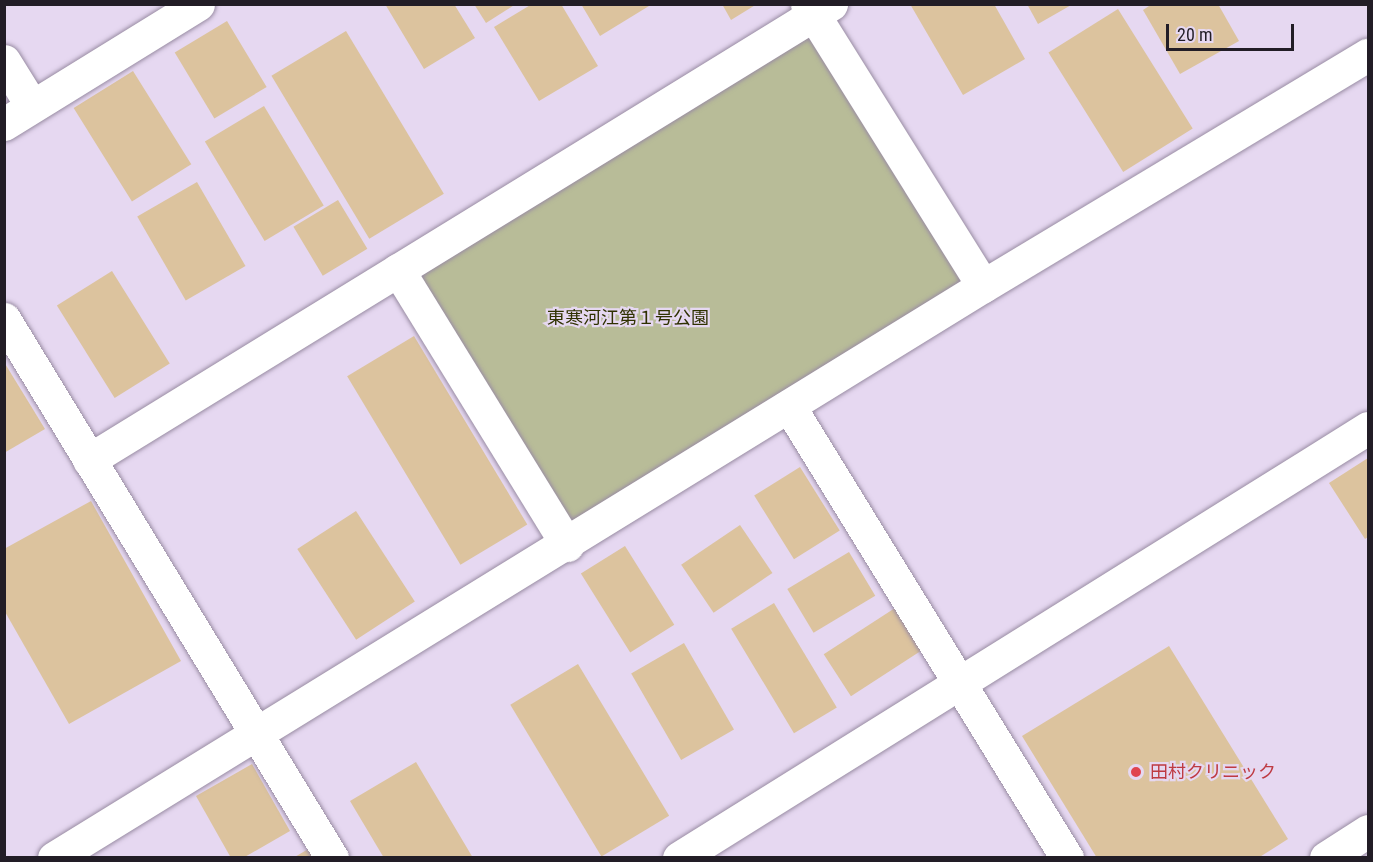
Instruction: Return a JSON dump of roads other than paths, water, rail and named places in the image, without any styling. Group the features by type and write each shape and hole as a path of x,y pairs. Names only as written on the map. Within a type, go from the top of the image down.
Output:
{"street":[{"path":"4,124 198,4"},
{"path":"89,460 817,8 982,286"},
{"path":"54,858 255,733 567,545 982,286 1368,55"},
{"path":"4,60 32,106"},
{"path":"398,270 567,545"},
{"path":"4,319 332,858"},
{"path":"789,406 1067,858"},
{"path":"679,858 960,685 1368,428"},
{"path":"1326,858 1368,831"}],"place":[{"name":"田村クリニック","path":"1136,772"}],"park label":[{"name":"東寒河江第１号公園","path":"628,318"}]}
